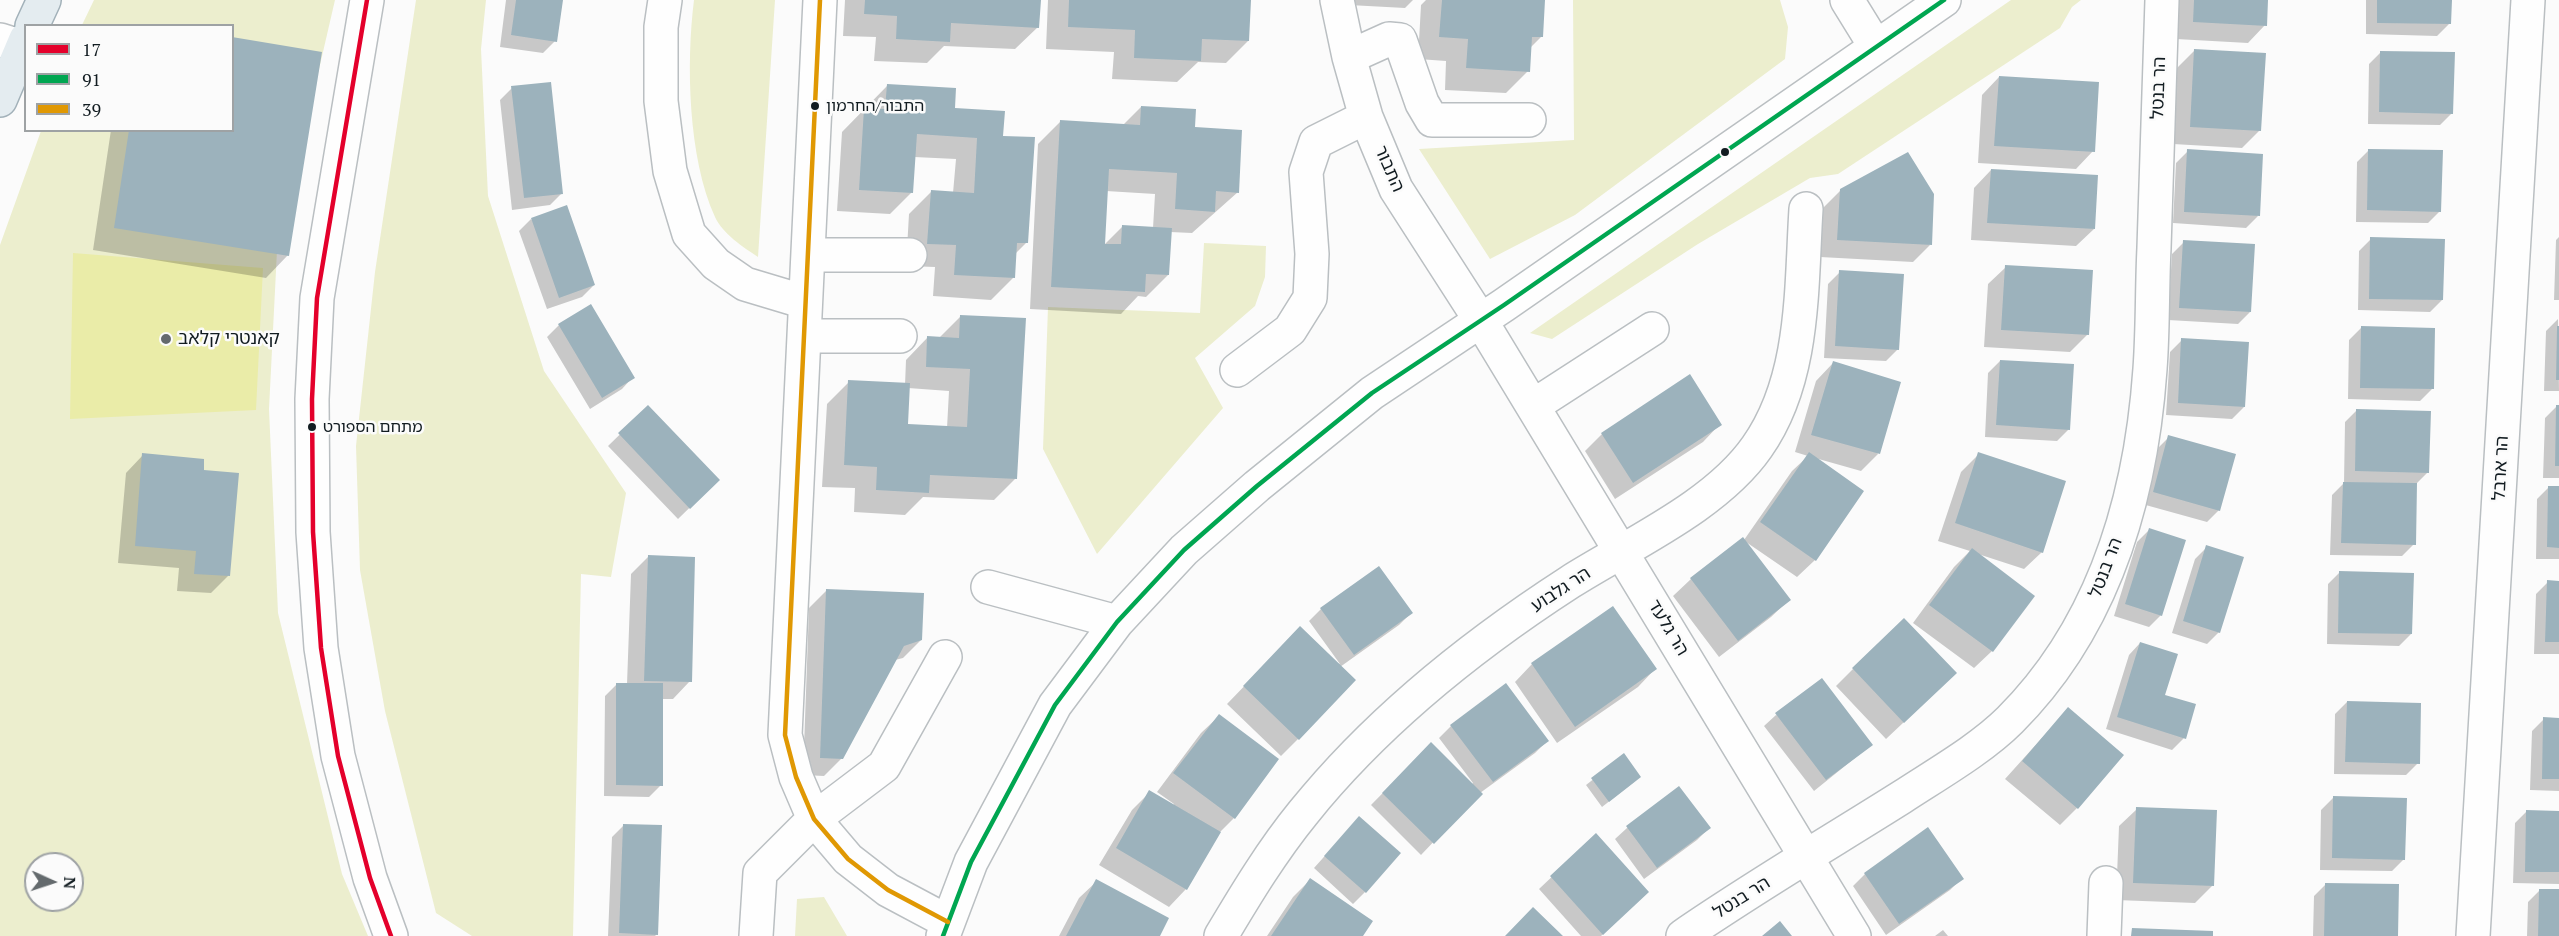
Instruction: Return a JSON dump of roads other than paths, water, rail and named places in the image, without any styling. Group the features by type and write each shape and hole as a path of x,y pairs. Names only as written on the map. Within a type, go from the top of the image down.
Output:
{"main road":[{"path":"29,24 44,0"},
{"path":"0,100 20,38"}],"street":[{"path":"367,0 317,298 312,399 313,532 321,648 338,756 370,879 391,936"},
{"path":"664,0 661,27 661,101 669,171 689,234 716,264 746,284 805,302"},
{"path":"820,0 786,735 796,777 814,819 848,860 945,929 971,862 1055,705 1117,622 1184,550 1257,486 1372,393 1481,321 1944,0"},
{"name":"התבור","path":"1337,0 1349,57 1366,117 1396,189 1481,321"},
{"path":"1846,0 1876,47"},
{"name":"הר בנטל","path":"1683,936 1952,765 2008,722 2051,675 2083,626 2110,563 2128,509 2139,454 2150,369 2162,0"},
{"name":"הר ארבל","path":"2473,936 2528,0"},
{"path":"1349,57 1389,39 1400,40 1422,103 1432,120 1529,120"},
{"path":"1237,370 1290,330 1310,297 1312,255 1306,172 1316,142 1366,117"},
{"name":"הר גלבוע","path":"1221,936 1258,875 1302,813 1355,754 1406,706 1458,662 1571,582 1622,552 1726,482 1757,447 1779,406 1792,366 1800,314 1806,209"},
{"path":"809,255 910,255"},
{"name":"הר גלעד","path":"1481,321 1854,936"},
{"path":"1533,406 1652,329"},
{"path":"804,336 900,336"},
{"path":"988,587 1117,622"},
{"path":"756,936 760,873 814,819 884,766 945,657"},
{"path":"2104,936 2106,883"}],"place":[{"name":"התבור/החרמון","path":"815,106"},
{"name":"קאנטרי קלאב","path":"166,339"},
{"name":"מתחם הספורט","path":"312,427"}]}
